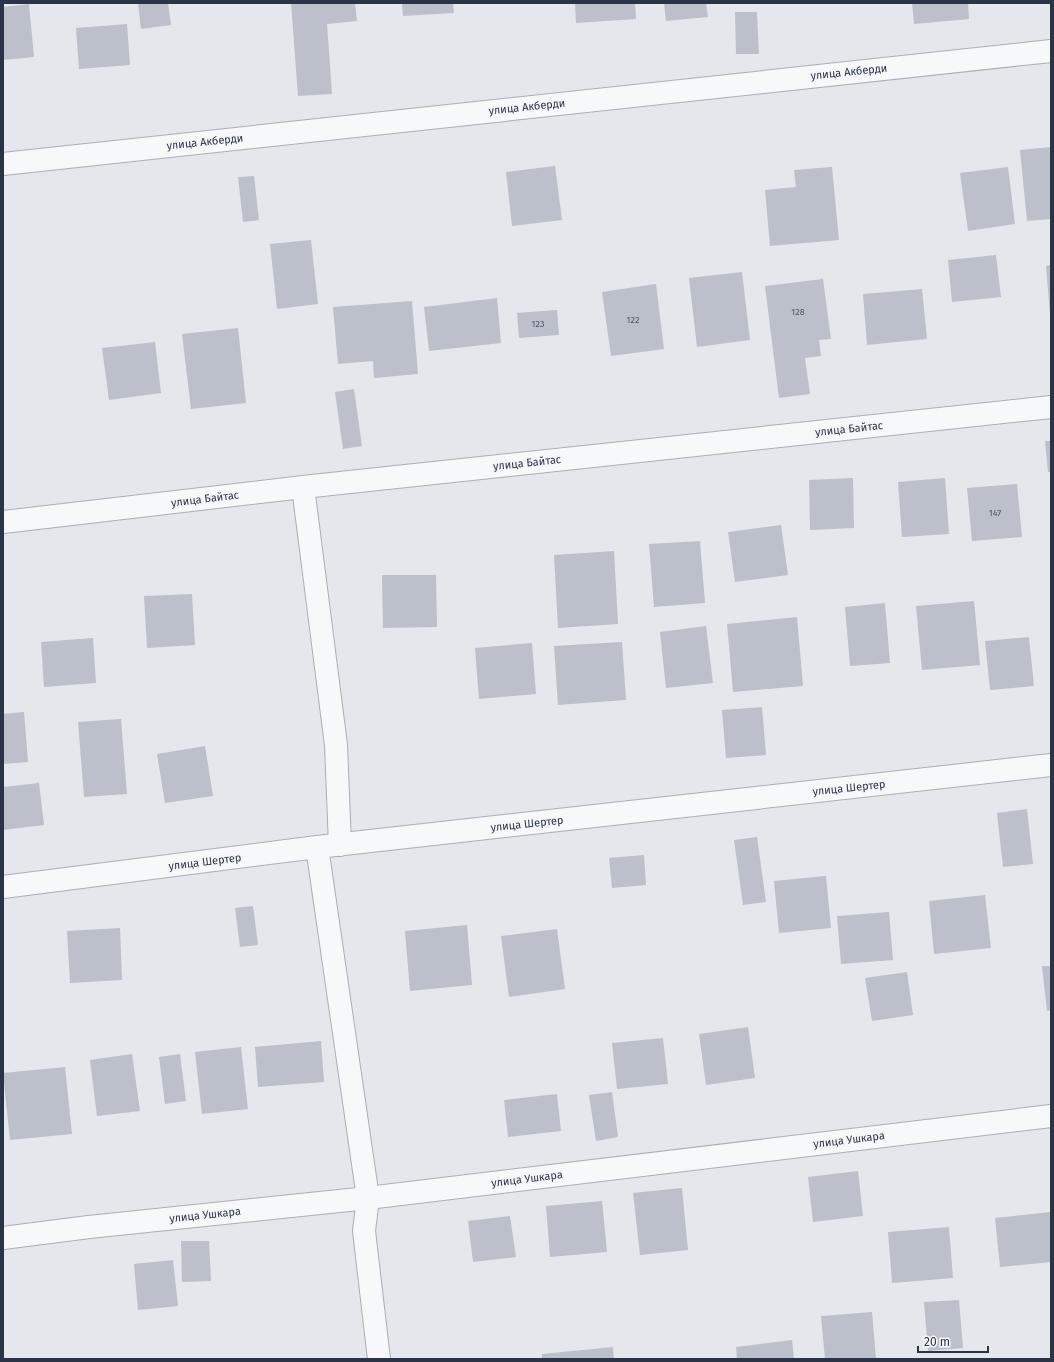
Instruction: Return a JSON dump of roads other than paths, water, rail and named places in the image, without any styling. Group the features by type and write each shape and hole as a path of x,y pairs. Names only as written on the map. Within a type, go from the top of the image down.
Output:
{"street":[{"name":"улица Акберди","path":"3,164 1051,51"},
{"name":"улица Байтас","path":"3,522 303,487 1051,407"},
{"path":"303,487 336,745 340,845"},
{"name":"улица Шертер","path":"3,887 317,847 1051,765"},
{"path":"317,847 368,1198 364,1231 379,1359"},
{"name":"улица Ушкара","path":"3,1238 89,1227 368,1198 1051,1116"}]}
